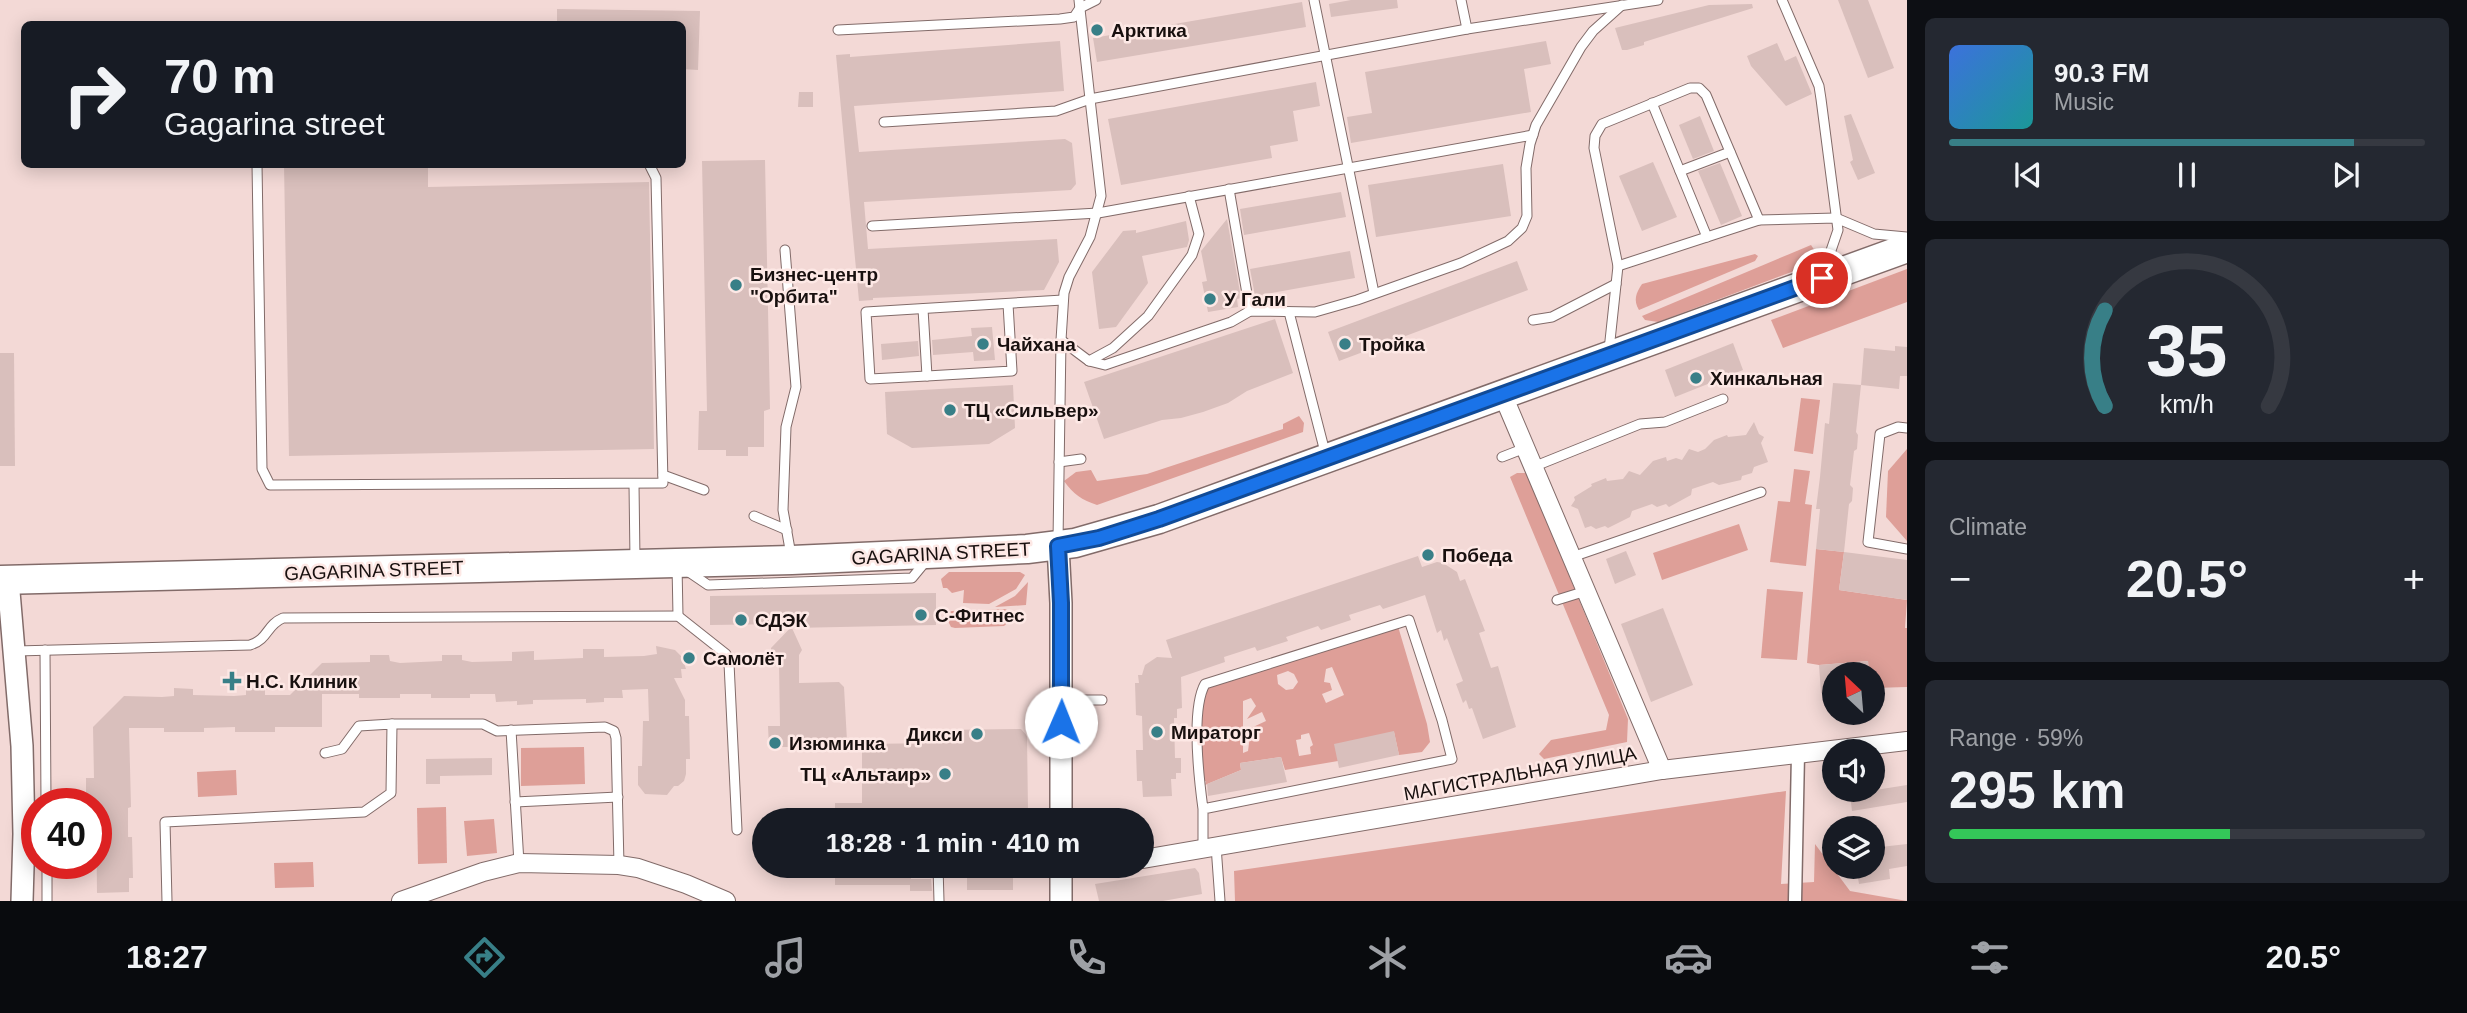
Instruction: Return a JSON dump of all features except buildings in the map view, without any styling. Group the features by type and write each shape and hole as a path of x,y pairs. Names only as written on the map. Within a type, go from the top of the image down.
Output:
{"main road":[{"name":"GAGARINA STREET","path":"4,580 792,560 1058,546 1128,530 1907,248"}],"street":[{"path":"1502,393 1662,770"},
{"path":"1058,546 1061,808"},
{"path":"4,580 14,651 22,747 22,901"},
{"name":"МАГИСТРАЛЬНАЯ УЛИЦА","path":"1154,857 1662,770 1907,741"},
{"path":"1794,901 1798,754"},
{"path":"401,901 483,872 519,863 620,865 677,880 726,901"},
{"path":"1061,901 1064,878"}],"lane":[{"path":"1080,4 1096,0"},
{"path":"1314,0 1374,293"},
{"path":"1461,0 1467,29"},
{"path":"884,122 1056,111 1090,99 1325,55 1467,29 1658,0"},
{"path":"1782,0 1819,86 1838,230 1822,278"},
{"path":"838,30 1060,19 1074,17 1080,4"},
{"path":"1058,546 1063,300 1069,277 1090,237 1101,196 1080,4"},
{"path":"1061,341 1089,361 1105,365 1231,322 1250,311 1315,312 1461,263 1508,242 1522,228 1527,216 1526,168 1533,135 1580,47 1593,31 1622,5"},
{"path":"1608,356 1618,266 1594,141 1602,124 1689,88 1699,89 1706,95 1759,220"},
{"path":"1652,103 1707,237"},
{"path":"872,226 1098,213 1533,135"},
{"path":"1680,172 1730,152"},
{"path":"257,168 262,469 270,485 663,484 656,178 651,168"},
{"path":"1229,190 1250,311"},
{"path":"1089,361 1113,348 1148,317 1192,255 1199,234 1189,196"},
{"path":"1618,266 1759,220 1836,218 1874,234 1907,237"},
{"path":"785,250 796,387 786,427 783,510 792,560"},
{"path":"1533,320 1552,317 1616,284"},
{"path":"1008,304 1012,371 870,379 866,312 1063,300"},
{"path":"923,309 927,376"},
{"path":"1289,312 1326,458"},
{"path":"1534,467 1640,424 1665,422 1723,399"},
{"path":"1907,428 1898,427 1880,434 1868,542 1907,549"},
{"path":"1502,457 1525,448"},
{"path":"1059,462 1081,459"},
{"path":"663,475 704,490"},
{"path":"634,484 635,564"},
{"path":"1572,557 1761,492"},
{"path":"754,516 787,530"},
{"path":"677,563 708,585 912,578 931,554"},
{"path":"677,563 678,616"},
{"path":"1557,600 1586,591"},
{"path":"14,651 250,645 260,642 276,621 283,618 678,616 726,654 729,663 737,830"},
{"path":"1203,809 1452,759 1409,620 1205,684 1199,695 1198,710 1199,783 1203,809 1220,901"},
{"path":"45,650 46,788"},
{"path":"1061,700 1102,700"},
{"path":"167,901 165,822 364,812 391,793 392,724"},
{"path":"325,752 342,749 359,726 483,724 498,731 605,727 614,731 620,865"},
{"path":"511,730 519,863"},
{"path":"515,802 618,797"},
{"path":"938,878 939,901"},
{"path":"47,879 47,901"}],"shaded area":[{"path":"1811,245 1817,254 1805,267 1658,322 1645,320 1642,316"},
{"path":"1755,254 1758,256 1755,261 1639,310 1637,306 1636,297 1642,284"},
{"path":"1907,269 1907,302 1783,348 1771,320"},
{"path":"1801,398 1820,400 1813,454 1794,451"},
{"path":"1299,416 1304,423 1303,432 1097,505 1078,496 1064,481 1076,472 1091,470 1097,481 1147,474 1283,429 1283,424"},
{"path":"1907,449 1907,541 1886,517 1888,471"},
{"path":"1794,469 1810,471 1805,504 1812,505 1806,566 1770,562 1778,501 1790,502"},
{"path":"1517,473 1527,473 1628,719 1627,742 1544,759 1539,754 1551,740 1606,730 1609,715 1510,477"},
{"path":"1739,524 1748,550 1662,580 1653,553"},
{"path":"1816,549 1844,552 1839,590 1907,600 1907,687 1885,688 1885,662 1822,662 1819,665 1807,663"},
{"path":"949,572 1020,572 1025,575 1016,589 989,604 963,603 964,590 952,593 943,588 941,579"},
{"path":"1028,582 1026,605 995,607 1015,596"},
{"path":"1767,589 1803,592 1797,660 1761,658"},
{"path":"1005,609 1013,613 1013,618 1004,626 955,628 951,627 947,619 952,611"},
{"path":"1397,623 1430,742 1422,752 1399,755 1394,732 1338,761 1285,770 1281,757 1240,763 1241,770 1205,785 1206,781 1199,783 1198,710 1205,684","holes":["1332,667 1344,695 1326,703 1322,694 1332,690 1330,683 1324,682 1326,669","1288,671 1294,674 1298,682 1293,689 1286,690 1278,684 1277,675","1251,698 1256,706 1247,719 1262,712 1266,721 1251,728 1248,751 1243,753 1243,701","1309,733 1313,745 1310,747 1311,754 1299,756 1296,740 1301,739 1301,735"]},
{"path":"584,747 585,784 521,786 521,748"},
{"path":"236,770 237,795 198,797 197,772"},
{"path":"1786,791 1781,884 1814,882 1815,844 1822,853 1822,879 1841,879 1850,891 1907,901 1235,901 1234,871"},
{"path":"446,807 447,863 418,864 417,808"},
{"path":"494,819 497,853 467,856 464,821"},
{"path":"313,862 314,887 275,888 274,863"}],"place":[{"name":"Арктика","path":"1097,30"},
{"name":"Бизнес-центр \"Орбита\"","path":"736,285"},
{"name":"У Гали","path":"1210,299"},
{"name":"Чайхана","path":"983,344"},
{"name":"Тройка","path":"1345,344"},
{"name":"Хинкальная","path":"1696,378"},
{"name":"ТЦ «Сильвер»","path":"950,410"},
{"name":"Победа","path":"1428,555"},
{"name":"С-Фитнес","path":"921,615"},
{"name":"СДЭК","path":"741,620"},
{"name":"Самолёт","path":"689,658"},
{"name":"Н.С. Клиник","path":"232,681"},
{"name":"Мираторг","path":"1157,732"},
{"name":"Дикси","path":"977,734"},
{"name":"Изюминка","path":"775,743"},
{"name":"ТЦ «Альтаир»","path":"945,774"}],"route":[{"path":"1061,722 1058,546 1128,530 1822,278"}]}
